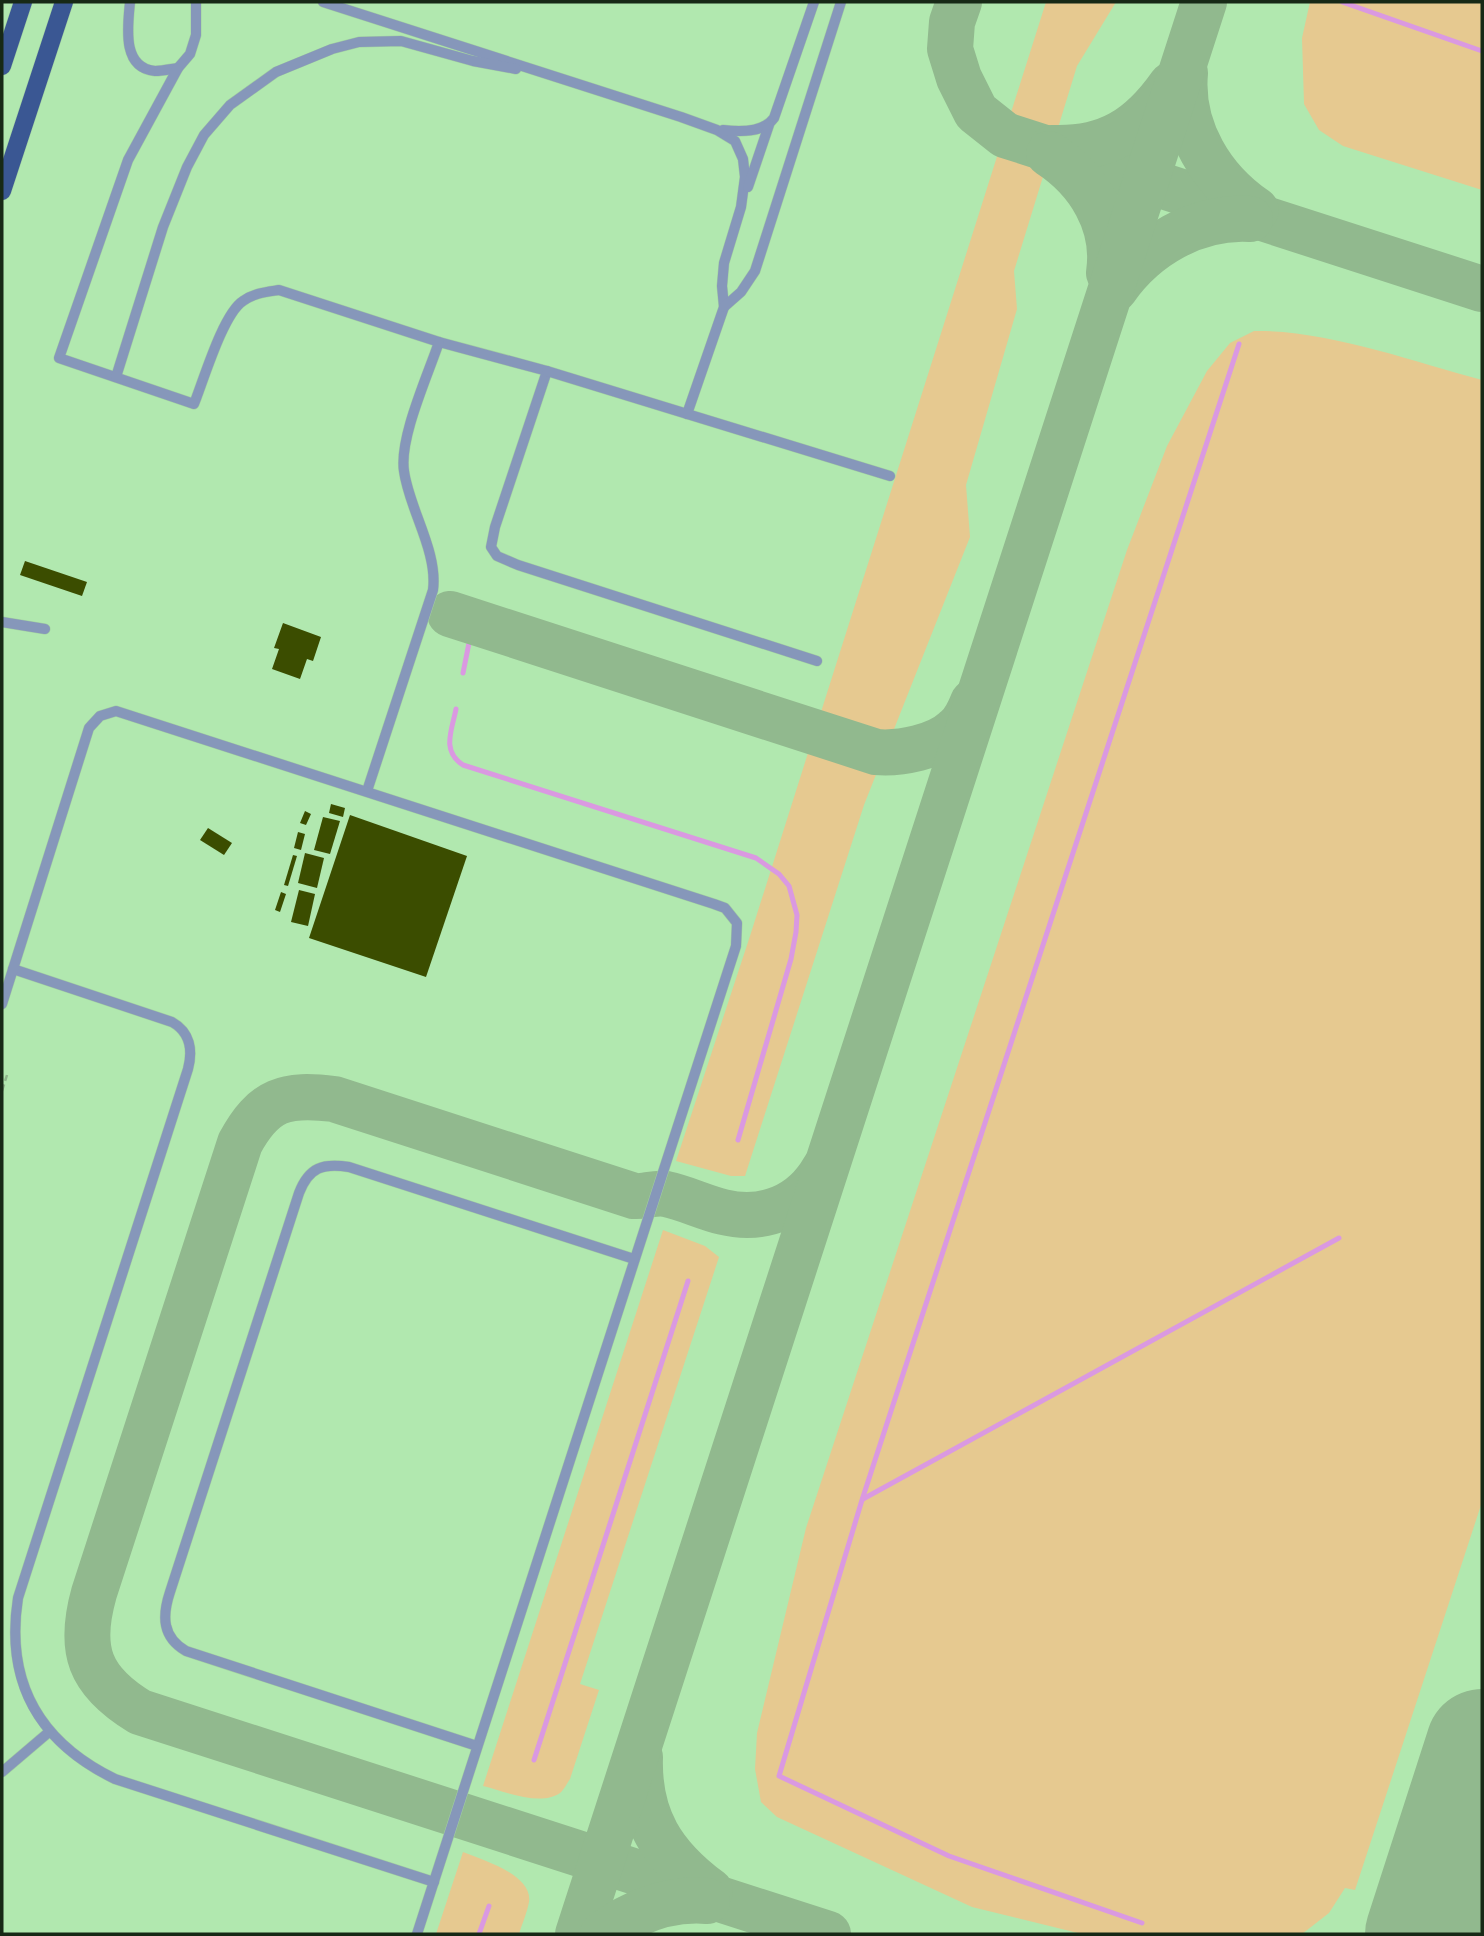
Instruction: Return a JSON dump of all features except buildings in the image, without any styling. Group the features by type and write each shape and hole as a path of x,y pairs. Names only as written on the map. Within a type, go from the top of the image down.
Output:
{"main road":[{"path":"2,66 23,2"},
{"path":"2,191 64,2"}],"lane":[{"path":"130,2 128,46 135,60 143,67 156,71 178,68"},
{"path":"196,2 196,34 190,54 178,68 128,160 59,358 194,404 229,314 242,301 257,293 279,290 439,342 547,371 890,476"},
{"path":"323,2 715,129 739,132 769,125"},
{"path":"687,414 724,307 724,263 741,207 762,140 778,105 814,2"},
{"path":"724,307 741,292 755,271 841,2"},
{"path":"116,377 163,227 187,167 204,135 230,105 276,72 332,49 359,42 401,41 472,61 541,72"},
{"path":"715,129 735,141 743,159 745,177 741,207"},
{"path":"367,791 433,590 432,564 406,481 403,460 407,436 439,342"},
{"path":"547,371 495,527 491,547 497,556 817,661"},
{"path":"2,622 45,629"},
{"path":"2,1004 89,728 100,716 117,711 714,904 725,908 737,923 736,946 417,1934"},
{"path":"13,969 172,1022 187,1037 191,1052 188,1069 18,1598 15,1633 18,1662 33,1706 49,1732 73,1755 115,1779 434,1882"},
{"path":"477,1746 187,1651 174,1641 165,1628 164,1613 170,1592 299,1193 306,1177 317,1169 333,1165 349,1167 634,1259"},
{"path":"2,1772 49,1732"}],"path":[{"path":"2,1091 7,1074"}],"shaded area":[{"path":"2,2 1482,2 1482,1934 2,1934"},
{"path":"1046,2 1116,2 1077,66 1014,271 1017,309 966,485 970,537 864,805 745,1176 731,1176 676,1161 750,936"},
{"path":"1310,2 1482,2 1482,190 1343,146 1319,130 1304,104 1302,38"},
{"path":"1254,331 1282,332 1340,341 1482,380 1482,1502 1355,1890 1345,1888 1329,1913 1302,1934 1082,1934 972,1907 777,1817 761,1802 755,1769 757,1733 806,1528 1127,550 1167,446 1207,371 1230,343"},
{"path":"663,1230 705,1246 719,1257 580,1684 599,1690 570,1779 560,1793 542,1799 483,1786"},
{"path":"463,1852 494,1864 523,1884 528,1892 529,1902 519,1934 436,1934"}],"waterway":[{"path":"1342,2 1482,51"},
{"path":"1142,1923 949,1856 779,1776 862,1500 1239,344"},
{"path":"463,673 469,643"},
{"path":"456,709 450,747 456,759 463,765 756,858 779,874 789,886 797,915 791,959 738,1140"},
{"path":"863,1499 1339,1238"},
{"path":"534,1760 688,1281"},
{"path":"479,1934 489,1906"}],"taxiway":[{"path":"959,2 952,22 950,49 959,78 976,112 1005,135 1482,289"},
{"path":"578,1934 1204,2"},
{"path":"1185,73 1188,114 1202,151 1226,184 1256,210"},
{"path":"1052,148 1089,145 1120,134 1147,114 1171,85"},
{"path":"1049,154 1076,177 1097,205 1108,237 1109,273"},
{"path":"1115,289 1127,274 1157,247 1191,228 1230,219 1250,219"},
{"path":"450,614 876,752 896,752 938,741 961,724 973,702"},
{"path":"824,1169 794,1202 767,1213 738,1215 666,1194 634,1196 334,1099 302,1097 278,1102 267,1108 240,1143 94,1593 87,1631 88,1648 99,1676 109,1688 140,1712 828,1934"},
{"path":"640,1757 643,1799 657,1834 679,1864 710,1891"},
{"path":"1449,1849 1482,1792"},
{"path":"1410,1934 1439,1878"},
{"path":"603,1934 652,1908 679,1902 707,1901"}],"runway":[{"path":"1421,1934 1482,1745"}]}
